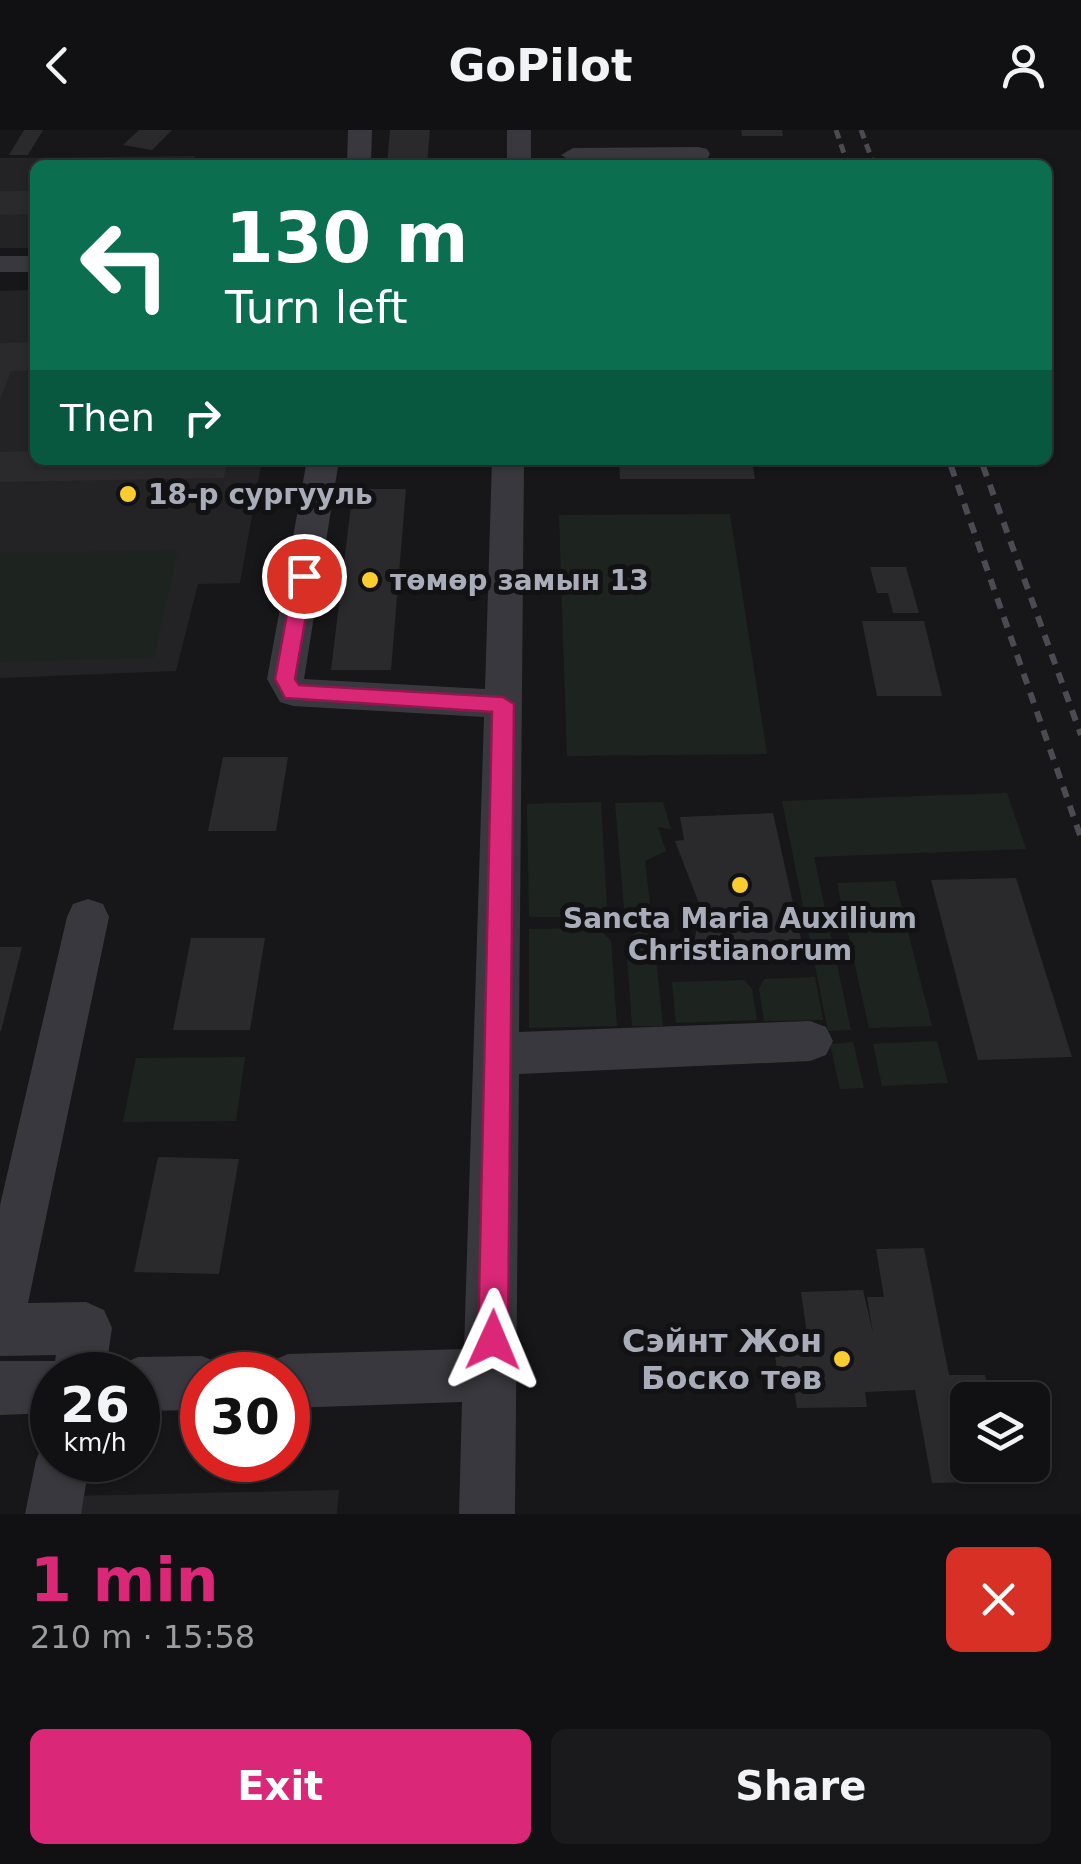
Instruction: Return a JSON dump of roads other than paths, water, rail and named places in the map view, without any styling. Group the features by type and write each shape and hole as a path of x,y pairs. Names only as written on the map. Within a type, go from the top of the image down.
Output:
{"street":[{"path":"359,160 360,130"},
{"path":"518,160 519,130"},
{"path":"573,155 697,150"},
{"path":"0,264 30,264"},
{"path":"322,465 285,679 292,692 503,704"},
{"path":"487,1514 508,465"},
{"path":"0,1316 88,916"},
{"path":"498,1054 810,1041"},
{"path":"0,1330 86,1328 82,1352"},
{"path":"310,1379 492,1375"},
{"path":"0,1388 30,1387"},
{"path":"54,1514 60,1482"}],"railway":[{"path":"836,130 846,160"},
{"path":"861,130 872,160"},
{"path":"951,466 1081,838"},
{"path":"983,466 1081,735"}],"place":[{"name":"18-р сургууль","path":"128,494"},
{"name":"төмөр замын 13","path":"370,580"},
{"name":"Sancta Maria Auxilium Christianorum","path":"740,885"},
{"name":"Сэйнт Жон Боско төв","path":"842,1359"}]}
